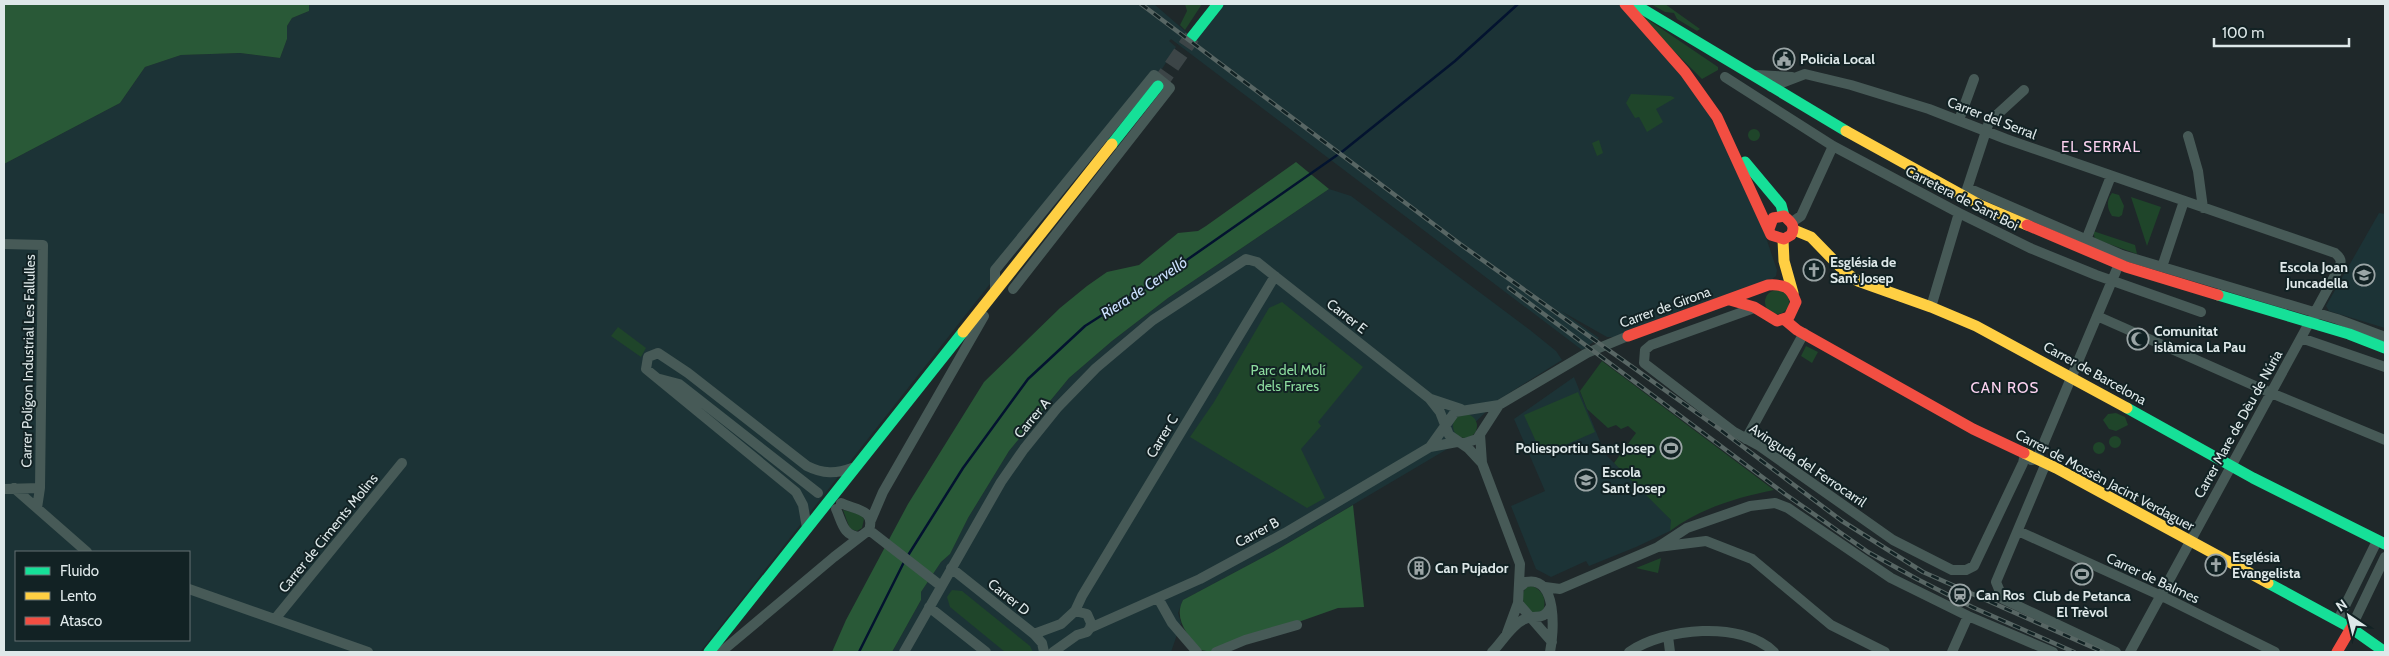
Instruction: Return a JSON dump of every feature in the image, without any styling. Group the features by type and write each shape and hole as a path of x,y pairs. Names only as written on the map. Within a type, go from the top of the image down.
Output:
{"street":[{"name":"Carrer de Barcelona","path":"1625,4 1697,88 1750,170 1781,205 1790,222 1858,282 1931,307 1976,326 2071,376 2231,465 2381,542"},
{"path":"1634,4 1758,79 1870,155 2115,272 2219,297 2385,348"},
{"name":"Carrer del Serral","path":"1774,87 1805,74 1851,85 1959,120 2111,176 2335,253 2341,261"},
{"path":"995,291 995,270 1154,75 1170,88 1013,289"},
{"name":"Carretera de Sant Boi","path":"1725,77 1833,146 1963,200 2162,267 2308,325 2385,367"},
{"path":"1788,96 1798,77"},
{"name":"Carrer del Serral","path":"1758,79 1798,77"},
{"path":"1758,79 1963,200"},
{"path":"1959,120 1974,79"},
{"path":"709,652 1158,86"},
{"path":"1931,307 1988,122 2024,90"},
{"path":"2188,136 2198,171 2203,208"},
{"name":"Carrer de Barcelona","path":"1730,141 1770,232"},
{"path":"1758,310 1759,301 1778,272 1770,232 1774,218 1790,222 1801,216 1833,146"},
{"path":"2086,240 2111,176"},
{"name":"Carretera de Sant Boi","path":"1963,200 2030,248 2115,272 2201,312"},
{"path":"2162,267 2184,201"},
{"path":"1770,232 1777,240 1790,237 1790,222"},
{"path":"1783,240 1784,261 1796,298 1795,307 1785,320"},
{"name":"Carrer Polígon Industrial Les Fallulles","path":"4,244 43,245 40,488 37,508"},
{"name":"Carrer E","path":"1246,259 1257,262 1429,398 1446,426"},
{"name":"Carrer A","path":"904,652 929,607 937,583 951,568 983,511 1024,449 1076,388 1153,320 1246,259"},
{"name":"Carrer Mare de Dèu de Núria","path":"2130,652 2159,595 2272,393 2341,261"},
{"path":"721,652 834,557 860,538 870,525 883,492 942,385 1013,268"},
{"path":"2115,272 2071,376 2018,531 1996,582 2003,599 2116,652"},
{"name":"Carrer C","path":"1075,611 1082,596 1275,276"},
{"path":"1770,286 1784,285 1793,292"},
{"name":"Carrer de Girona","path":"1499,406 1587,353 1609,343 1730,300 1740,294 1770,286"},
{"name":"Carrer de Girona","path":"1730,300 1758,310"},
{"name":"Carrer de Mossèn Jacint Verdaguer","path":"1758,310 1774,320 1785,320 1804,333 2024,459 2041,461 2338,620 2385,652"},
{"name":"Avinguda del Ferrocarril","path":"1758,310 1651,345 1645,350 1644,355 1647,367 1734,432 1893,540 1952,570 1966,570 1974,566 2024,459"},
{"path":"2096,316 2385,440"},
{"path":"2308,325 2385,354"},
{"name":"Carretera de Sant Boi","path":"2308,325 2385,337"},
{"path":"1746,439 1804,333"},
{"path":"807,528 800,497 790,485 646,368 648,358 658,353 671,364 688,373 807,466 818,472 831,473 856,466"},
{"path":"659,379 679,384 819,491 683,380 671,364"},
{"name":"Carrer E","path":"1429,398 1466,410"},
{"path":"1482,463 1449,435 1446,426 1452,415 1466,410 1499,406"},
{"path":"1459,443 1472,442 1499,406"},
{"path":"1466,410 1480,418 1482,463 1520,564 1535,582 1545,587 1560,589 1658,547 1687,528 1750,506 1775,503 1788,508 1891,578 1968,616 2053,652"},
{"name":"Carrer B","path":"1053,652 1090,628 1200,579 1285,533 1430,447 1446,426"},
{"name":"Carrer B","path":"1430,447 1459,443"},
{"name":"Carrer de Ciments Molins","path":"275,620 402,463"},
{"name":"Carrer Polígon Industrial Les Fallulles","path":"9,488 40,488"},
{"name":"Carrer Polígon Industrial Les Fallulles","path":"9,488 37,508 86,551"},
{"path":"860,538 851,536 846,532 838,506 863,510 878,537 937,583"},
{"path":"1706,542 1705,530 1711,520"},
{"name":"Carrer de Balmes","path":"2018,531 2159,595 2275,652"},
{"path":"1658,547 1706,542 1752,559 1831,624 1885,652"},
{"path":"2338,620 2381,542"},
{"path":"2337,652 2351,628 2385,557"},
{"path":"1503,652 1505,639 1518,603 1520,564"},
{"name":"Carrer D","path":"951,568 1034,634 1042,643 1044,652"},
{"path":"1520,587 1526,582 1535,582"},
{"path":"1545,587 1551,605 1552,642 1550,652"},
{"path":"190,589 368,652"},
{"path":"1492,652 1518,624 1529,618 1538,618 1548,613 1560,589"},
{"path":"1158,598 1172,622 1197,652"},
{"path":"1518,603 1529,618 1552,642"},
{"path":"929,607 986,652"},
{"path":"1034,634 1053,628 1066,620 1075,611 1087,614 1091,623 1090,628"},
{"path":"1952,652 1968,616"},
{"path":"1066,620 1069,630 1077,635"},
{"path":"1518,624 1526,623 1539,627"},
{"path":"1216,652 1245,640 1297,625"},
{"path":"1629,652 1645,642 1704,630 1731,632 1748,637 1774,652"},
{"path":"1668,636 1670,652"},
{"path":"1497,652 1505,639"}],"shaded area":[{"path":"309,4 1154,4 1192,37 1220,4 1618,4 1663,49 1696,89 1754,202 1777,270 1776,276 1618,337 1607,337 1561,311 1599,338 1582,350 1171,39 1169,41 1176,47 1153,83 1001,270 700,652 4,652 4,164 120,103 145,67 181,55 240,53 280,58 287,39 287,26 292,18 309,11"},
{"path":"1329,189 1351,196 1530,330 1556,351 1562,360 1498,400 1449,448 1273,552 1183,600 1178,613 1181,623 1171,652 892,652 921,600 921,592 941,562 950,554 968,518 1009,451 1069,378 1112,341 1168,298"},
{"name":"Escola Joan Juncadella","path":"2379,213 2385,214 2385,328 2329,311 2326,306"},
{"name":"Escola Sant Josep","path":"1574,377 1605,454 1665,513 1671,520 1671,527 1670,531 1636,547 1589,566 1586,561 1551,577 1536,569 1511,506 1545,491 1514,419"}],"green space":[{"path":"4,4 309,4 309,11 292,18 287,26 287,39 280,58 240,53 181,55 145,67 120,103 4,164"},
{"path":"1185,4 1202,4 1185,30 1180,25 1187,11"},
{"path":"1651,4 1665,4 1700,29 1697,31 1677,19 1674,13 1665,12"},
{"path":"1631,8 1718,67 1718,70 1702,79"},
{"path":"1631,94 1671,96 1675,98 1656,109 1663,122 1647,132 1639,117 1635,118 1626,103"},
{"path":"1752,129 1756,129 1760,135 1756,141 1752,141 1748,137 1748,133"},
{"path":"1599,140 1603,153 1597,156 1592,143"},
{"path":"1296,162 1329,189 1168,298 1112,341 1069,378 1009,451 968,518 950,554 941,562 921,592 921,600 892,652 832,652 846,620 908,504 984,382 1060,308 1087,286 1107,272 1139,265 1178,233 1198,231"},
{"path":"2112,193 2119,195 2124,206 2122,215 2119,217 2112,216 2109,210 2108,202"},
{"path":"2131,197 2161,207 2147,246"},
{"path":"2093,231 2135,245 2137,254 2095,239"},
{"path":"1777,290 1785,294 1789,302 1785,310 1777,314 1769,310 1765,302 1769,294"},
{"name":"Parc del Molí dels Frares","path":"1282,302 1363,367 1318,422 1321,426 1301,449 1325,498 1307,508 1190,437 1214,402 1269,308"},
{"path":"618,327 646,348 641,357 611,336"},
{"path":"1806,346 1818,352 1812,363 1801,356"},
{"name":"Poliesportiu Sant Josep","path":"1602,361 1774,490 1747,496 1706,510 1670,531 1671,520 1614,463 1636,433 1628,426 1621,429 1616,425 1608,428 1587,409 1580,391"},
{"path":"1578,392 1595,432 1542,455 1524,415"},
{"path":"2116,413 2125,417 2128,425 2116,431 2109,429 2103,420 2108,414"},
{"path":"1465,414 1473,418 1477,426 1473,434 1465,438 1457,434 1453,426 1457,418"},
{"path":"2117,436 2120,437 2120,447 2113,448 2110,447 2109,440 2110,437"},
{"path":"2101,442 2104,443 2104,453 2097,454 2094,453 2093,446 2094,443"},
{"path":"1353,505 1364,607 1338,608 1213,652 1200,650 1183,626 1180,607 1183,600 1273,552"},
{"path":"843,510 860,514 864,519 862,528 857,531 850,529"},
{"path":"1661,558 1658,573 1636,568"},
{"name":"Club de Petanca El Trèvol","path":"2074,566 2093,574 2089,583 2070,575"},
{"path":"1532,586 1539,590 1543,596 1545,603 1543,611 1532,613 1523,601 1526,587"},
{"path":"952,590 962,591 1030,646 1033,652 1005,652 950,607 947,597"}],"waterway":[{"name":"Riera de Cervelló","path":"907,557 963,468 1028,379 1085,326 1171,271 1343,151 1455,61 1518,4"},
{"name":"Riera de Cervelló","path":"859,652 904,562"}],"tunnel":[{"path":"1158,86 1192,37"}],"railway":[{"path":"1141,4 1460,244 1718,428 1842,521 1923,572 2103,652"},
{"path":"1509,288 1785,494 1868,552 1972,607 2074,652"}],"traffic: fast":[{"path":"1192,37 1218,4"},
{"path":"1634,4 1846,131"},
{"path":"1112,144 1158,86"},
{"path":"1745,162 1781,205 1784,216"},
{"path":"2218,295 2349,334 2385,348"},
{"path":"709,652 963,332"},
{"path":"2127,408 2253,478 2385,544"},
{"path":"2268,583 2351,628 2385,652"}],"traffic: slow":[{"path":"1846,131 1980,205 2027,225"},
{"path":"963,332 1112,144"},
{"path":"1794,230 1811,237 1845,272 1858,281 1931,307 1976,326 2127,408"},
{"path":"1783,240 1784,261 1793,293"},
{"path":"2024,453 2056,468 2268,583"}],"traffic: jam":[{"path":"1625,4 1685,72 1717,117 1771,235 1784,239 1791,235 1793,227 1791,222 1784,216 1773,218 1769,229"},
{"path":"2027,225 2126,267 2218,295"},
{"path":"1628,336 1768,285 1786,287 1792,293 1796,302 1789,317 1777,321 1754,307 1730,300"},
{"path":"1785,320 1797,330 1973,429 2024,453"},
{"path":"2337,652 2351,628"}],"place":[{"name":"Policia Local","path":"1784,59"},
{"name":"Església de Sant Josep","path":"1814,270"},
{"name":"Escola Joan Juncadella","path":"2364,275"},
{"name":"Comunitat islàmica La Pau","path":"2138,339"},
{"name":"Poliesportiu Sant Josep","path":"1671,448"},
{"name":"Escola Sant Josep","path":"1586,480"},
{"name":"Església Evangelista","path":"2216,565"},
{"name":"Can Pujador","path":"1419,568"},
{"name":"Club de Petanca El Trèvol","path":"2082,574"},
{"name":"Can Ros","path":"1960,595"}],"district":[{"name":"EL SERRAL","path":"2101,147"},
{"name":"CAN ROS","path":"2005,388"}]}
